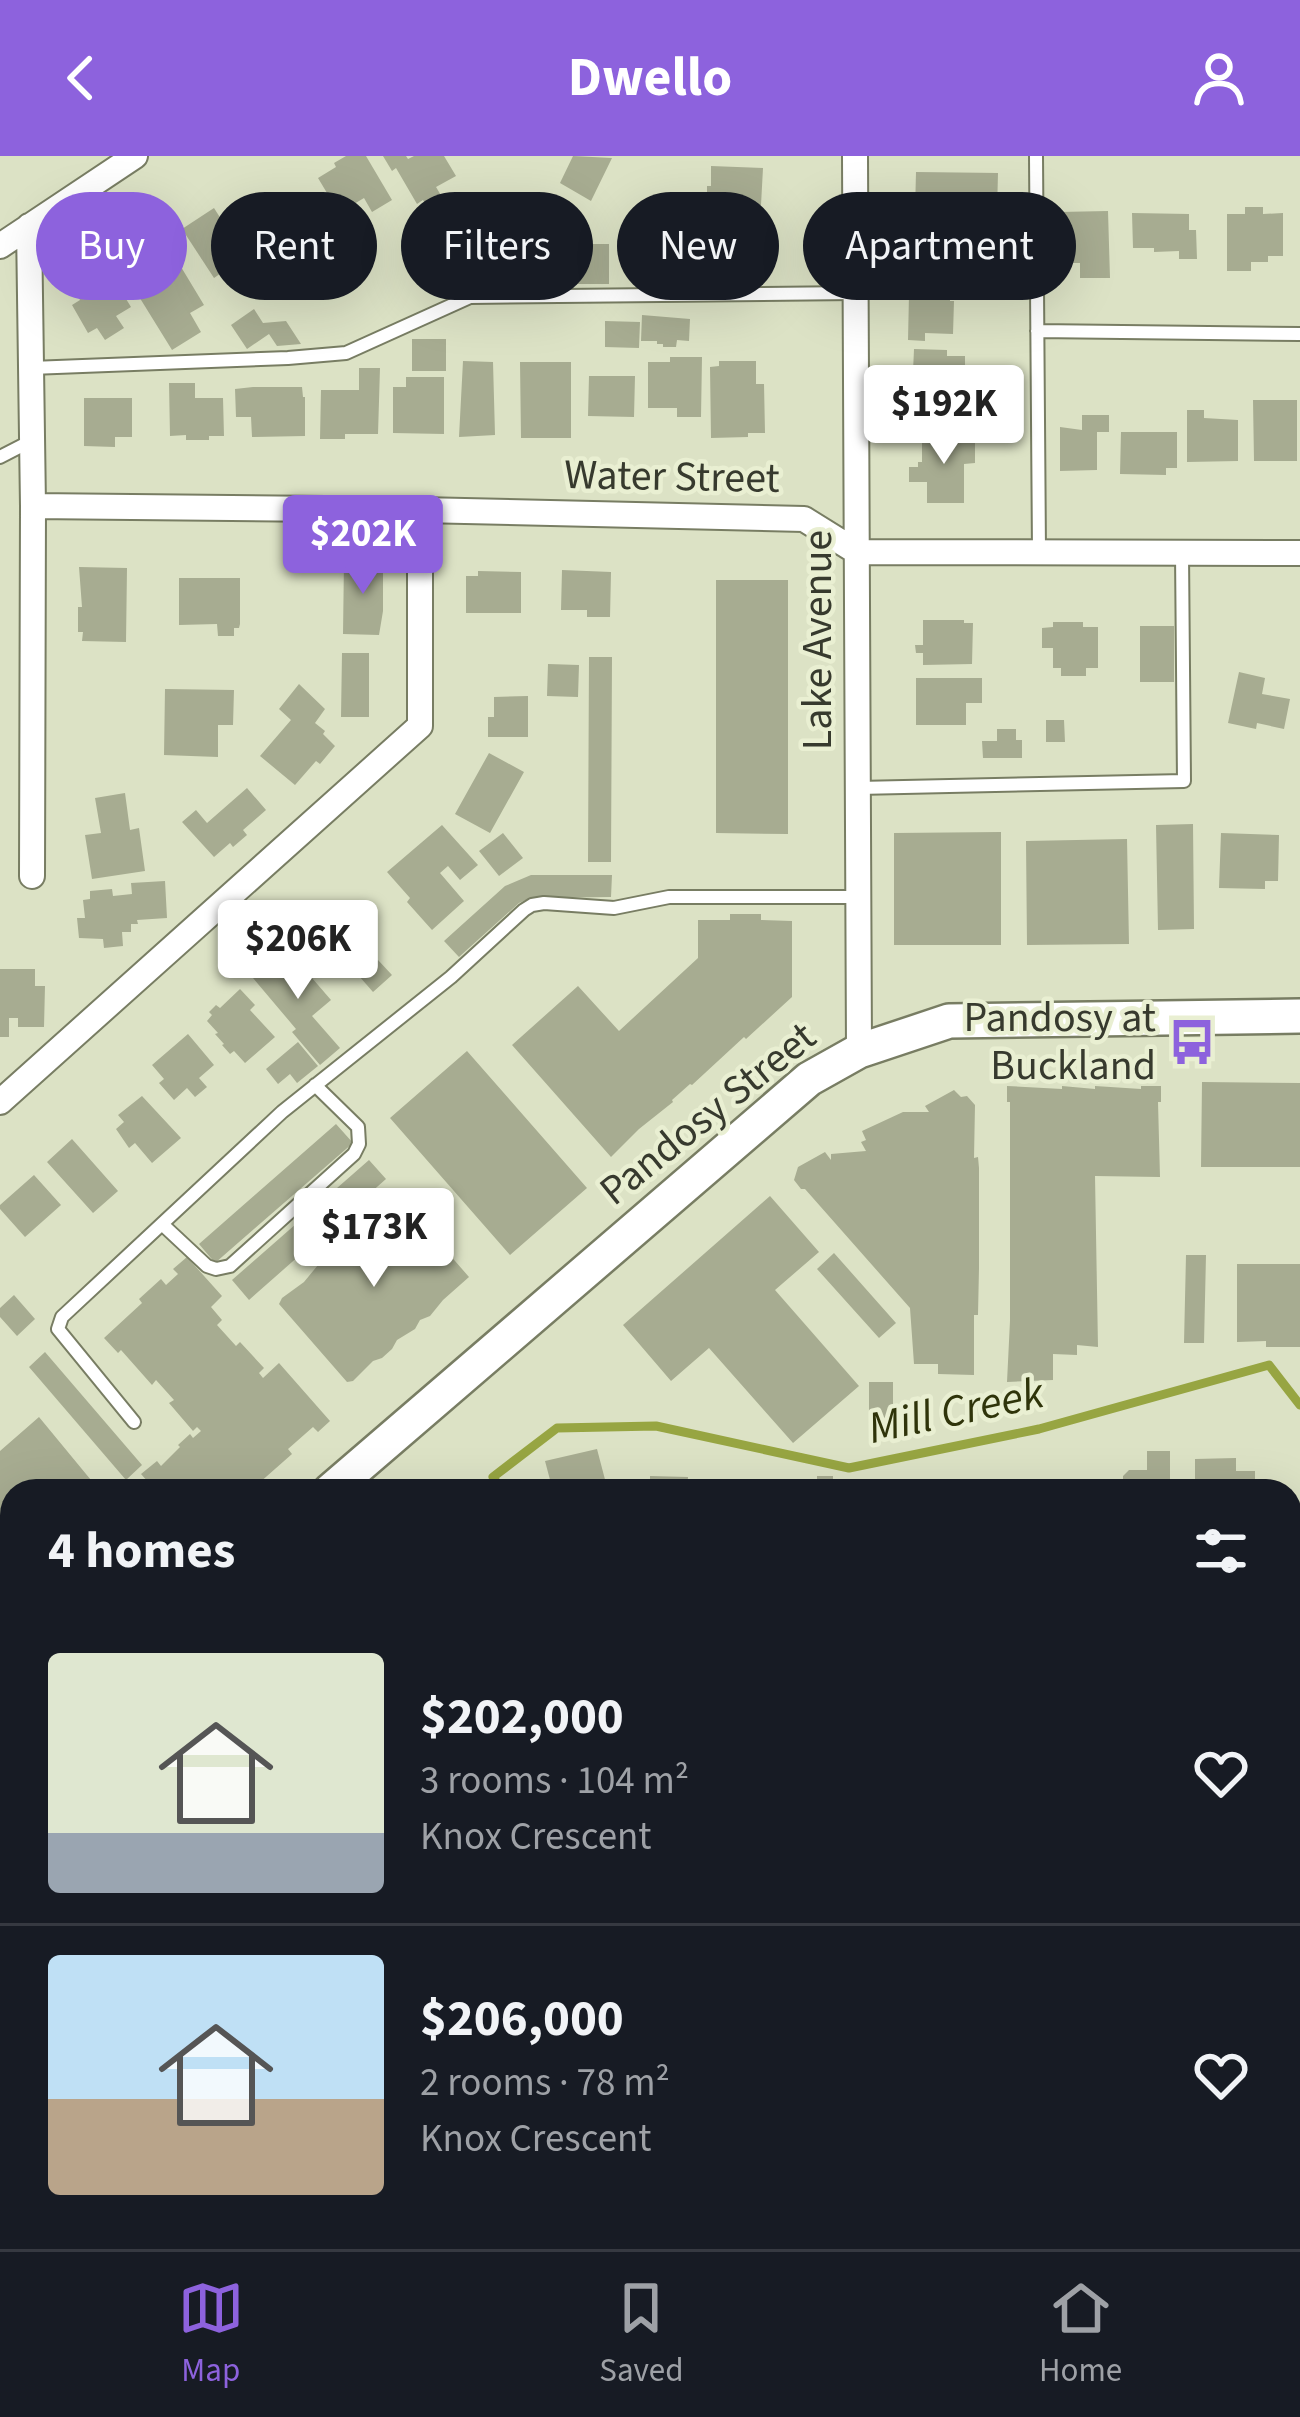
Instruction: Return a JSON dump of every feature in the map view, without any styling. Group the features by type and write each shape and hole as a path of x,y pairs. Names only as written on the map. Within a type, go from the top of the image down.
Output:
{"main road":[{"name":"Pandosy Street","path":"344,1479 809,1079 859,1051 949,1022 1300,1016"}],"street":[{"path":"0,246 97,166 135,156"},
{"name":"Lake Avenue","path":"855,156 855,192"},
{"path":"29,226 32,876"},
{"name":"Lake Avenue","path":"856,300 859,1051"},
{"name":"Water Street","path":"33,506 804,519 857,552"},
{"path":"0,1102 420,726 420,510"},
{"path":"857,552 1300,553"}],"lane":[{"path":"1036,156 1039,552"},
{"path":"31,368 346,352 470,297 803,294"},
{"path":"1037,331 1300,334"},
{"path":"0,457 32,440"},
{"path":"858,788 1184,781 1182,553"},
{"path":"134,1422 58,1329 62,1317 282,1112 451,977 524,910 544,903 614,908 669,897 859,897"},
{"path":"162,1224 207,1266 230,1266 354,1154 358,1127 315,1085"}],"building":[{"path":"346,156 366,156 392,200 377,209 377,192 326,192 318,178 336,167 334,163"},
{"path":"383,156 444,156 456,176 436,187 439,192 410,192 396,168 392,171"},
{"path":"573,156 612,158 593,197 593,192 576,192 560,183"},
{"path":"711,166 763,168 762,192 707,192"},
{"path":"916,172 998,173 998,192 915,192"},
{"path":"1245,207 1263,207 1263,214 1283,213 1283,256 1251,262 1251,271 1227,271 1227,214 1245,214"},
{"path":"211,210 211,273 187,237 187,226"},
{"path":"1108,211 1110,278 1080,278 1076,212"},
{"path":"1132,213 1189,214 1189,230 1196,230 1197,259 1179,259 1179,251 1133,248"},
{"path":"593,244 609,244 609,284 593,284"},
{"path":"187,277 204,305 190,313 201,332 172,350 141,300 187,300"},
{"path":"80,300 127,300 131,307 116,316 124,328 105,340 97,328 88,333 72,305"},
{"path":"909,300 954,301 953,334 925,333 925,341 908,340"},
{"path":"254,309 263,323 286,321 301,344 277,346 269,334 247,349 231,325"},
{"path":"642,315 690,319 689,341 677,340 676,347 663,347 657,341 641,341"},
{"path":"605,321 640,322 639,348 605,347"},
{"path":"412,339 446,339 446,371 412,371"},
{"path":"914,349 965,356 971,404 912,405 913,392 903,392 903,372 913,372"},
{"path":"670,357 702,357 701,417 677,417 677,408 648,408 648,362 670,362"},
{"path":"463,361 493,362 495,435 459,437"},
{"path":"719,361 756,361 756,384 764,384 765,433 711,438 710,367 719,366"},
{"path":"520,362 571,362 571,438 521,438"},
{"path":"359,368 380,368 378,434 320,439 321,390 359,390"},
{"path":"589,376 635,376 634,417 588,416"},
{"path":"406,377 444,377 444,434 393,433 393,387 406,387"},
{"path":"992,377 1022,377 1022,424 977,424 977,396 992,396"},
{"path":"169,383 195,383 195,398 223,398 224,436 186,440 186,435 170,436"},
{"path":"302,387 305,436 252,437 251,417 236,417 235,389"},
{"path":"84,398 132,398 132,437 115,437 115,447 84,446"},
{"path":"1253,400 1297,400 1297,461 1254,461"},
{"path":"1187,410 1204,410 1204,418 1238,420 1238,461 1187,462"},
{"path":"1082,415 1109,415 1109,432 1097,432 1097,470 1060,471 1060,427 1082,430"},
{"path":"1121,432 1177,432 1177,468 1166,468 1166,475 1120,474"},
{"path":"922,435 975,435 975,463 964,464 964,503 927,503 927,482 909,482 909,467 922,462"},
{"path":"344,561 383,561 379,635 343,634"},
{"path":"79,567 127,568 126,642 82,641 83,632 78,632 78,607 82,607"},
{"path":"562,570 611,572 610,617 587,617 587,610 561,610"},
{"path":"478,571 521,572 521,613 466,613 466,576 478,576"},
{"path":"179,578 240,578 240,624 234,636 218,636 217,624 179,625"},
{"path":"716,580 788,580 788,834 716,833"},
{"path":"923,620 973,623 972,664 923,665 923,653 916,653 915,645 923,645"},
{"path":"1053,622 1098,627 1098,668 1086,668 1086,676 1061,676 1061,668 1053,668 1053,648 1042,648 1042,628 1053,627"},
{"path":"1140,626 1174,626 1174,682 1140,682"},
{"path":"342,653 369,653 369,717 341,717"},
{"path":"589,657 612,657 611,862 588,862"},
{"path":"548,664 579,665 578,697 547,696"},
{"path":"1239,672 1265,678 1262,694 1290,699 1284,729 1228,723"},
{"path":"916,678 982,678 982,703 966,703 966,725 916,725"},
{"path":"299,684 325,709 315,723 335,746 295,785 260,756 291,720 279,709"},
{"path":"165,689 234,690 233,725 218,725 218,757 164,755"},
{"path":"528,696 528,737 488,737 494,697"},
{"path":"1046,720 1064,720 1065,742 1046,742"},
{"path":"997,729 1016,729 1016,740 1022,740 1022,758 983,758 982,741 997,741"},
{"path":"489,753 524,772 490,833 455,814"},
{"path":"247,788 266,810 243,830 247,835 214,857 182,822 196,810 207,823"},
{"path":"125,793 130,830 139,828 145,871 92,879 85,835 101,833 95,798"},
{"path":"1193,824 1194,929 1158,930 1156,825"},
{"path":"442,825 478,865 460,880 448,866 440,873 464,901 432,930 387,872"},
{"path":"1001,832 1001,945 894,945 894,833"},
{"path":"503,833 523,858 499,876 479,851"},
{"path":"1221,833 1279,835 1278,881 1265,881 1265,889 1219,888"},
{"path":"1127,839 1129,944 1027,945 1026,841"},
{"path":"531,875 612,875 611,897 530,898 459,957 444,941 505,886"},
{"path":"165,881 167,918 137,920 131,932 122,932 123,946 104,948 103,939 79,938 77,918 85,918 83,900 90,899 90,891 132,894 131,883"},
{"path":"332,907 370,949 341,974 305,932"},
{"path":"730,914 792,921 792,997 611,1157 512,1045 578,986 619,1031 698,958 698,920 730,920"},
{"path":"286,948 331,1000 312,1016 340,1048 320,1065 253,978 266,966 263,963"},
{"path":"378,960 392,975 373,992 359,976"},
{"path":"0,969 35,969 35,986 45,986 44,1027 18,1027 18,1018 9,1018 9,1037 0,1037"},
{"path":"240,989 255,1005 250,1010 275,1037 245,1063 234,1051 230,1054 207,1021 216,1005 220,1008"},
{"path":"188,1034 214,1065 199,1078 207,1087 195,1097 187,1088 174,1100 159,1083 164,1079 152,1065"},
{"path":"298,1042 318,1066 297,1083 290,1074 278,1084 266,1069"},
{"path":"467,1051 587,1188 510,1255 390,1118"},
{"path":"1202,1082 1300,1083 1300,1167 1201,1167"},
{"path":"1007,1086 1161,1086 1160,1177 1095,1176 1098,1347 1077,1345 1077,1355 1053,1354 1053,1380 1007,1382"},
{"path":"954,1090 975,1105 979,1268 974,1375 938,1374 938,1364 914,1364 910,1308 794,1180 798,1167 825,1152 831,1160 831,1154 866,1151 862,1131 903,1112 929,1112 925,1106"},
{"path":"142,1096 181,1138 152,1163 135,1143 129,1148 116,1129 124,1122 118,1115"},
{"path":"336,1124 353,1143 215,1263 199,1244"},
{"path":"72,1139 118,1191 93,1213 47,1162"},
{"path":"369,1160 386,1179 249,1300 232,1280"},
{"path":"34,1175 61,1205 25,1237 0,1205"},
{"path":"770,1196 819,1252 775,1290 859,1386 793,1443 709,1348 671,1381 623,1325"},
{"path":"400,1198 469,1277 382,1358 347,1382 279,1304 318,1265 350,1242 355,1232"},
{"path":"834,1253 896,1323 879,1338 817,1269"},
{"path":"1186,1255 1206,1255 1204,1343 1184,1343"},
{"path":"187,1257 222,1296 211,1307 222,1320 217,1325 264,1368 259,1373 263,1378 279,1363 330,1421 318,1432 313,1427 264,1479 145,1479 141,1474 157,1461 161,1466 190,1434 193,1438 201,1431 197,1427 193,1431 156,1380 152,1385 104,1338 161,1279 166,1285 178,1274 173,1269"},
{"path":"1237,1264 1300,1264 1300,1347 1237,1342"},
{"path":"14,1295 35,1319 17,1336 0,1317 0,1308"},
{"path":"45,1352 142,1465 125,1479 29,1367"},
{"path":"869,1382 893,1382 893,1434 869,1434"},
{"path":"39,1417 90,1479 0,1479 0,1451"},
{"path":"597,1449 605,1479 550,1479 545,1461"},
{"path":"1147,1451 1170,1451 1170,1479 1123,1479 1129,1470 1147,1470"},
{"path":"1236,1458 1236,1471 1255,1471 1255,1479 1195,1479 1195,1459"},
{"path":"650,1476 688,1477 688,1479"}],"waterway":[{"name":"Mill Creek","path":"494,1479 557,1428 656,1426 849,1468 1039,1429 1269,1365 1300,1405"}],"place":[{"name":"Pandosy at Buckland","path":"1192,1042"}]}
